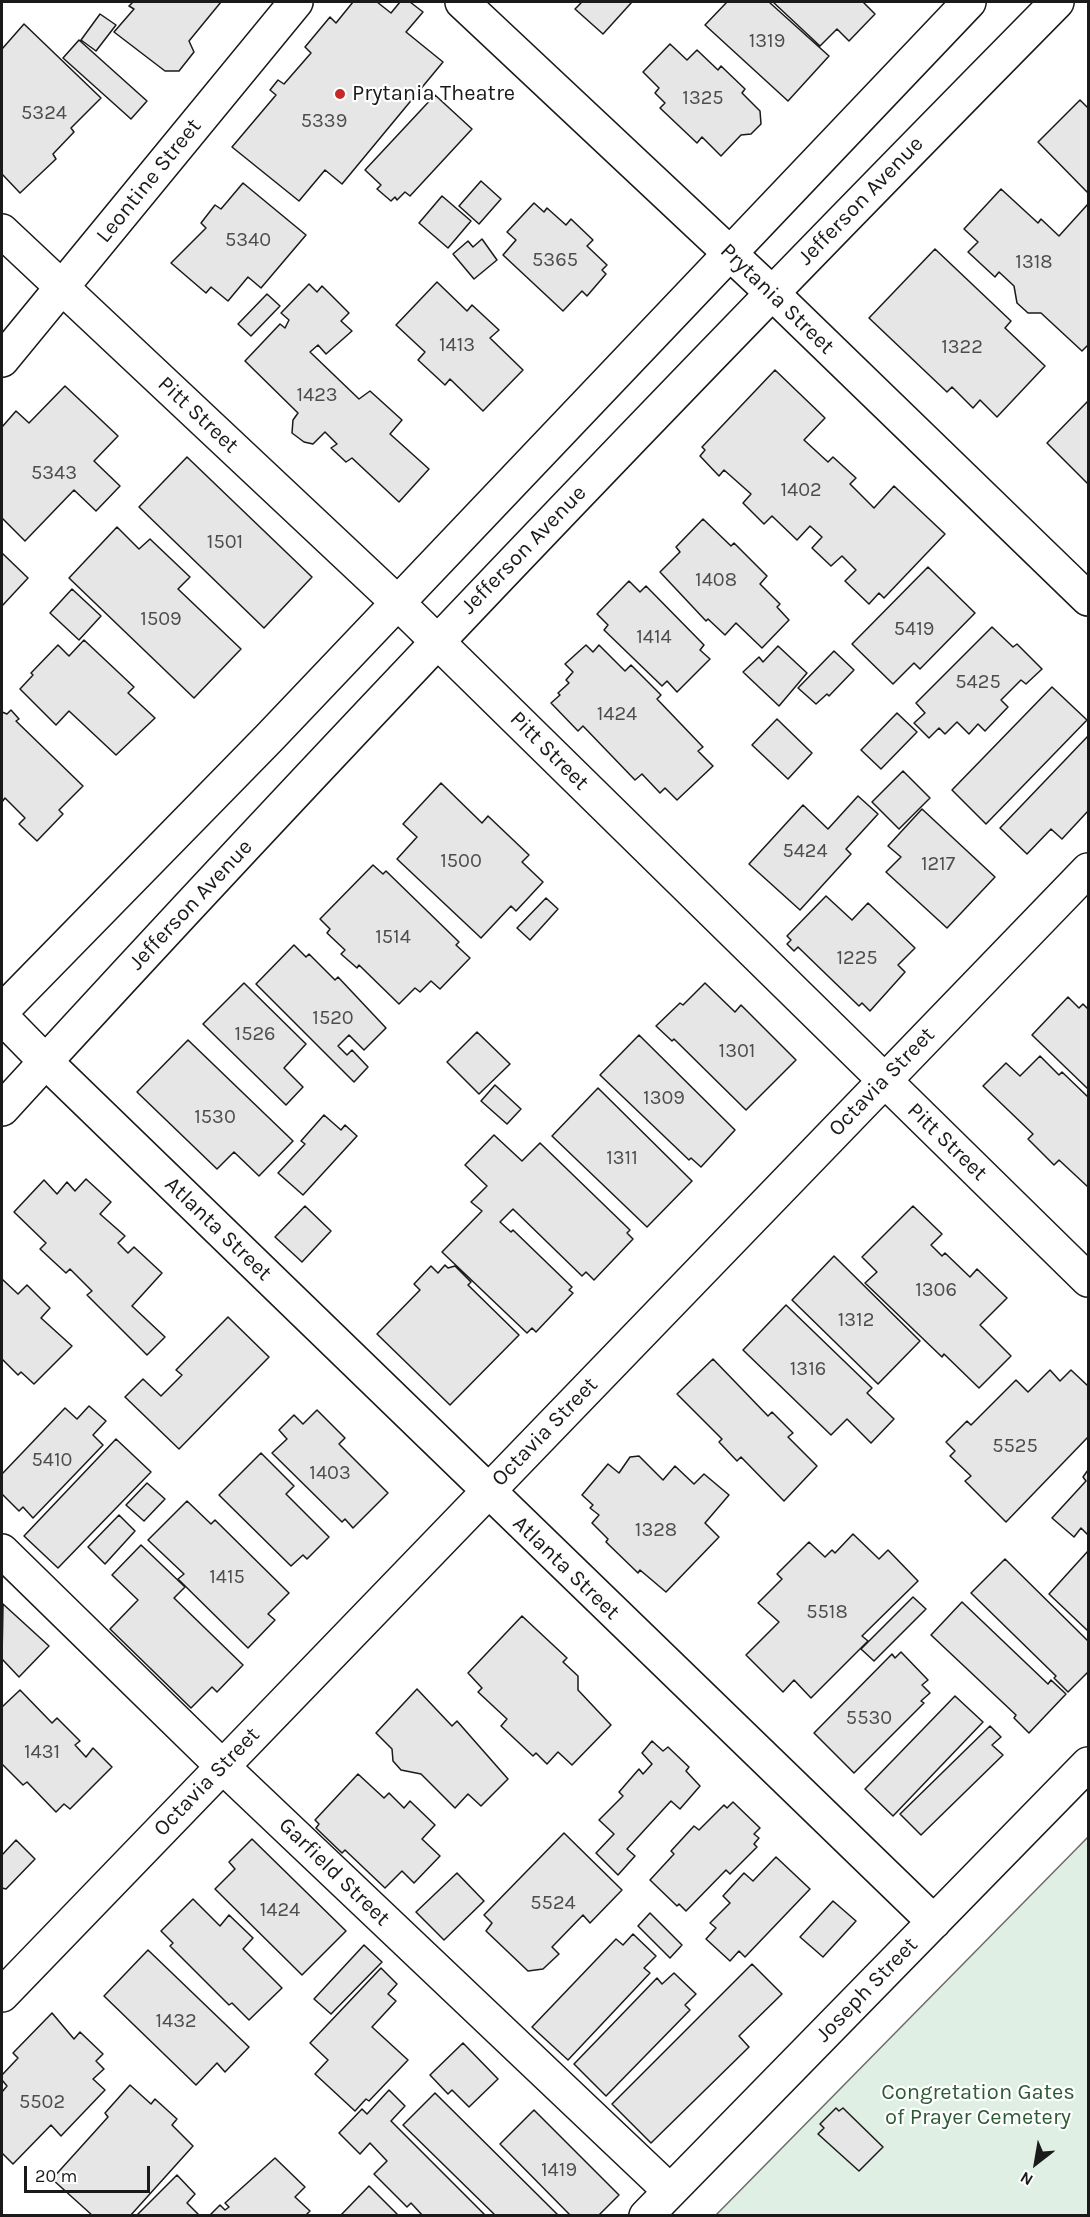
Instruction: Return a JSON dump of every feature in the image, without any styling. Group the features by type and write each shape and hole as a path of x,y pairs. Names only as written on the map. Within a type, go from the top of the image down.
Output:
{"street":[{"name":"Leontine Street","path":"2,360 296,2"},
{"name":"Prytania Street","path":"462,2 771,292 1089,599"},
{"path":"2,1011 261,745 969,2"},
{"name":"Jefferson Avenue","path":"2,1109 437,641 771,292 1057,2"},
{"name":"Pitt Street","path":"2,231 397,602 883,1081 1089,1280"},
{"name":"Octavia Street","path":"2,1995 1089,870"},
{"name":"Atlanta Street","path":"2,1017 487,1492 934,1922"},
{"name":"Garfield Street","path":"2,1551 222,1766 670,2191"},
{"name":"Joseph Street","path":"646,2216 1089,1764"}],"green space":[{"name":"Congretation Gates of Prayer Cemetery","path":"1088,1837 1088,2215 716,2215"}],"building":[{"path":"133,2 221,2 189,41 194,52 179,71 165,71 114,32 134,9 129,6"},
{"path":"353,2 377,2 391,13 400,2 410,2 423,12 406,32 443,62 342,184 325,170 299,201 232,147 276,95 270,90 278,80 284,84 311,53 305,47 330,17 336,23"},
{"path":"579,2 632,2 603,34 575,9 581,3"},
{"path":"727,2 769,2 829,56 788,101 705,25"},
{"path":"773,2 863,2 875,14 849,41 837,29 820,46"},
{"path":"100,14 116,25 96,51 81,40"},
{"path":"24,24 101,98 71,128 74,132 53,154 56,159 20,193 2,174 2,49"},
{"path":"79,40 147,101 131,119 63,58"},
{"path":"670,44 687,60 697,50 718,70 721,66 745,89 742,93 760,111 761,124 751,134 741,135 721,156 702,137 697,143 660,108 665,103 655,93 659,88 643,72"},
{"path":"435,95 472,129 410,196 405,192 397,200 395,197 391,201 377,189 381,185 365,170"},
{"path":"1080,100 1088,108 1088,193 1038,142"},
{"path":"481,181 501,199 479,224 459,206"},
{"path":"243,183 306,235 261,288 248,277 228,301 211,287 206,293 171,263 206,228 201,223 215,205 221,209"},
{"path":"1001,189 1038,223 1041,219 1059,236 1088,204 1088,345 1082,351 1041,313 1028,313 1017,303 1014,286 999,272 995,277 968,252 978,242 964,229"},
{"path":"442,196 471,221 448,248 419,223"},
{"path":"534,203 544,212 547,208 566,225 571,219 593,240 587,246 607,265 602,270 606,274 587,296 582,291 563,311 503,255 516,240 507,232"},
{"path":"482,239 497,260 474,279 453,254 468,241 473,247"},
{"path":"935,249 1011,321 1005,328 1045,366 997,417 980,400 973,408 952,387 947,392 869,318"},
{"path":"437,282 467,311 472,305 499,330 490,338 523,370 483,411 450,379 445,385 418,360 425,352 396,325"},
{"path":"309,284 317,292 322,286 349,313 341,321 352,331 326,354 318,345 310,352 359,399 370,391 402,420 390,434 429,469 399,502 352,458 346,462 331,448 337,444 325,432 313,444 304,442 292,433 293,420 298,413 245,361 280,324 285,328 289,320 281,313"},
{"path":"267,294 280,306 251,336 238,324"},
{"path":"775,370 825,418 804,440 828,462 833,457 856,478 850,484 874,508 894,486 945,534 884,598 879,593 869,604 845,581 856,570 842,556 831,566 812,548 822,537 810,526 797,540 772,516 764,524 743,503 751,494 724,470 719,476 700,456 705,450 702,447"},
{"path":"65,386 118,436 94,461 120,486 96,511 74,490 25,541 2,518 2,427 16,411 29,423"},
{"path":"1088,401 1088,484 1047,443"},
{"path":"187,457 312,577 264,628 139,507"},
{"path":"703,519 731,546 734,543 767,576 760,584 780,604 777,607 789,620 762,648 736,623 725,635 708,619 706,621 660,572 680,552 676,547"},
{"path":"117,527 139,549 150,539 190,577 178,589 241,649 194,698 69,578"},
{"path":"2,553 28,578 2,606"},
{"path":"928,567 975,613 920,669 914,663 893,684 852,644"},
{"path":"629,581 640,592 646,586 704,645 700,650 710,659 677,692 667,681 662,686 604,630 608,625 597,614"},
{"path":"72,589 101,616 79,640 50,613"},
{"path":"992,627 1013,647 1017,644 1042,669 1026,684 1021,680 1001,700 1008,707 985,731 978,724 969,734 957,722 945,734 939,728 929,738 914,723 925,713 916,703"},
{"path":"84,640 134,687 128,693 155,718 116,755 69,711 56,725 20,689 33,675 31,673 58,645 69,656"},
{"path":"586,645 593,652 599,645 625,671 631,665 661,695 657,699 703,747 698,751 713,766 677,800 665,788 660,793 642,774 635,780 583,726 578,731 551,703 569,683 566,680 573,672 565,664"},
{"path":"778,646 807,673 779,706 743,672 759,657 763,662"},
{"path":"834,651 854,670 829,696 827,694 816,704 798,688"},
{"path":"1052,687 1087,720 986,824 952,790"},
{"path":"11,710 19,719 16,721 83,786 59,810 63,814 37,841 19,824 25,818 5,798 2,802 2,712 7,714"},
{"path":"897,713 917,732 881,769 861,750"},
{"path":"777,719 812,753 788,779 752,745"},
{"path":"1088,736 1088,811 1062,839 1051,829 1027,854 1000,828"},
{"path":"903,771 930,798 899,829 872,802"},
{"path":"441,783 482,823 488,816 529,855 522,862 543,882 516,911 511,906 481,938 397,859 417,837 403,824"},
{"path":"858,796 878,814 846,849 851,854 800,910 749,864 803,805 828,829"},
{"path":"922,809 995,877 947,928 886,872 901,857 888,846"},
{"path":"373,865 383,874 386,871 459,942 456,945 470,958 440,989 431,981 420,992 415,988 399,1004 359,965 357,968 341,954 345,950 327,933 330,929 320,919"},
{"path":"826,896 852,920 868,903 915,948 898,965 905,972 870,1011 862,1003 859,1006 798,947 794,951 787,944 791,940 787,936"},
{"path":"546,898 558,909 530,940 517,928"},
{"path":"294,945 306,957 309,954 335,980 338,977 386,1028 364,1050 349,1035 338,1046 347,1055 352,1050 368,1067 354,1082 256,984"},
{"path":"244,983 306,1044 284,1068 303,1087 286,1105 203,1024"},
{"path":"705,983 735,1012 741,1005 796,1060 746,1110 674,1039 672,1041 656,1026 680,1003 683,1005"},
{"path":"1068,997 1079,1008 1083,1004 1088,1009 1088,1089 1032,1035"},
{"path":"477,1032 510,1064 479,1094 447,1062"},
{"path":"639,1035 735,1130 701,1167 691,1158 689,1160 600,1075"},
{"path":"188,1040 293,1141 259,1176 234,1152 217,1169 137,1092"},
{"path":"1040,1056 1059,1075 1062,1072 1088,1097 1088,1187 1059,1160 1054,1165 1028,1139 1033,1134 983,1086 1006,1063 1020,1076"},
{"path":"495,1085 521,1109 507,1124 481,1101"},
{"path":"598,1088 692,1181 647,1227 552,1136"},
{"path":"324,1115 341,1130 345,1125 357,1136 303,1195 278,1173 305,1144 301,1141"},
{"path":"494,1135 522,1161 540,1143 630,1230 627,1233 633,1239 594,1280 586,1272 582,1276 513,1209 500,1222 511,1232 513,1230 572,1287 569,1290 573,1293 536,1332 532,1328 527,1333 442,1252 482,1211 471,1202 487,1186 465,1165"},
{"path":"86,1179 111,1202 100,1214 125,1236 118,1243 128,1253 134,1247 162,1273 132,1306 165,1337 147,1355 87,1295 92,1291 70,1269 66,1273 40,1249 46,1243 14,1212 44,1180 57,1194 67,1182 75,1191"},
{"path":"305,1206 331,1231 302,1262 275,1237"},
{"path":"913,1206 942,1234 931,1245 942,1256 945,1253 970,1277 977,1269 1007,1298 980,1325 1011,1356 979,1388 944,1354 942,1357 865,1283 877,1272 862,1257"},
{"path":"834,1256 920,1341 878,1384 792,1300"},
{"path":"445,1265 448,1268 455,1266 471,1282 468,1285 519,1335 450,1405 377,1334 420,1290 414,1284 431,1266 438,1273"},
{"path":"2,1279 18,1294 27,1285 50,1308 41,1318 72,1346 34,1384 21,1372 18,1375 2,1359"},
{"path":"786,1305 872,1388 867,1393 894,1419 871,1443 847,1419 831,1435 743,1350"},
{"path":"228,1317 269,1357 179,1449 125,1397 143,1379 161,1396 182,1375 176,1370"},
{"path":"713,1359 768,1416 772,1412 793,1433 788,1437 817,1466 784,1501 741,1457 737,1461 719,1442 722,1439 677,1394"},
{"path":"1050,1370 1060,1381 1071,1370 1088,1386 1088,1437 1006,1522 965,1481 971,1476 950,1456 955,1451 946,1442 967,1421 971,1425 1016,1380 1028,1392"},
{"path":"89,1406 106,1421 93,1435 103,1445 33,1518 23,1507 19,1511 2,1494 2,1474 65,1408 77,1419"},
{"path":"317,1410 345,1438 339,1444 388,1493 353,1528 345,1519 342,1522 272,1453 287,1439 279,1430 294,1415 303,1424"},
{"path":"116,1439 151,1472 58,1568 24,1536"},
{"path":"261,1453 294,1486 286,1494 329,1537 307,1559 303,1555 291,1566 219,1495"},
{"path":"639,1456 663,1480 675,1466 694,1484 704,1474 729,1495 705,1523 719,1537 666,1592 640,1570 638,1573 606,1542 608,1539 592,1523 599,1515 590,1508 593,1505 582,1495 608,1464 619,1473 630,1457"},
{"path":"1088,1470 1088,1535 1081,1528 1074,1537 1052,1518 1086,1481 1083,1477"},
{"path":"147,1483 165,1499 144,1521 126,1505"},
{"path":"187,1501 211,1524 215,1520 289,1593 268,1614 275,1620 248,1648 178,1579 184,1574 148,1540"},
{"path":"119,1515 135,1531 105,1564 88,1547"},
{"path":"853,1534 879,1559 888,1550 918,1581 862,1636 868,1641 811,1698 794,1680 783,1692 746,1655 779,1622 758,1603 782,1579 777,1574 809,1542 825,1557 832,1550 835,1553"},
{"path":"141,1545 185,1587 174,1598 243,1665 217,1692 212,1687 191,1708 110,1629 138,1600 112,1575"},
{"path":"1088,1551 1088,1631 1049,1594"},
{"path":"1005,1559 1088,1641 1088,1672 1068,1692 1054,1678 1056,1676 971,1593"},
{"path":"913,1597 926,1609 874,1661 861,1649"},
{"path":"962,1602 1048,1684 1051,1680 1066,1694 1029,1733 1014,1718 1016,1715 931,1635"},
{"path":"3,1604 49,1646 19,1677 2,1659"},
{"path":"522,1616 567,1658 563,1662 578,1676 578,1690 611,1725 572,1765 558,1752 547,1764 536,1753 533,1756 501,1726 507,1719 478,1692 482,1688 468,1673"},
{"path":"901,1652 928,1680 922,1685 930,1693 921,1701 924,1703 854,1773 814,1733 892,1654 895,1658"},
{"path":"417,1689 452,1726 457,1721 508,1779 481,1806 468,1794 455,1808 421,1774 401,1770 393,1761 392,1749 376,1733"},
{"path":"20,1690 52,1723 57,1718 80,1741 75,1745 86,1757 93,1748 112,1767 70,1809 64,1804 56,1812 27,1782 23,1785 2,1764 2,1707"},
{"path":"955,1696 983,1722 893,1816 865,1789"},
{"path":"990,1726 1001,1737 992,1745 1003,1755 921,1835 900,1814"},
{"path":"652,1741 663,1751 668,1747 689,1767 686,1771 700,1786 680,1809 671,1801 627,1849 635,1856 618,1875 596,1853 614,1834 599,1820 623,1796 619,1792 639,1769 643,1774 652,1764 642,1753"},
{"path":"358,1774 384,1798 389,1793 404,1808 410,1801 435,1825 422,1839 440,1856 414,1883 402,1871 385,1888 345,1850 342,1853 316,1828 319,1824 315,1820"},
{"path":"733,1802 760,1828 754,1834 759,1838 754,1844 757,1847 730,1874 726,1870 686,1911 679,1904 677,1906 650,1880 674,1854 671,1851 694,1826 699,1830 724,1805 727,1808"},
{"path":"564,1833 622,1890 590,1923 583,1915 552,1947 559,1954 543,1969 528,1971 486,1931 492,1923 484,1915"},
{"path":"252,1839 346,1931 302,1975 215,1889 235,1869 229,1862"},
{"path":"16,1840 35,1859 6,1889 2,1888 2,1855"},
{"path":"776,1857 810,1889 745,1957 739,1951 730,1961 706,1939 716,1928 710,1923 730,1903 723,1896 744,1873 753,1881"},
{"path":"457,1873 484,1901 444,1940 416,1912"},
{"path":"193,1899 220,1926 229,1915 253,1938 243,1949 282,1988 249,2020 232,2003 229,2005 170,1946 173,1943 161,1931"},
{"path":"833,1901 856,1921 823,1957 800,1937"},
{"path":"650,1913 682,1945 670,1958 638,1926"},
{"path":"633,1934 656,1956 644,1968 650,1973 568,2060 532,2027 616,1939 623,1945"},
{"path":"364,1945 382,1962 331,2014 314,1999"},
{"path":"148,1950 249,2047 225,2072 217,2063 196,2085 104,1996"},
{"path":"752,1964 782,1994 739,2036 749,2047 651,2143 612,2104"},
{"path":"381,1968 397,1984 388,1994 396,2001 372,2027 408,2060 369,2101 366,2099 355,2111 315,2074 328,2060 310,2043"},
{"path":"674,1973 696,1994 685,2005 690,2010 606,2096 574,2064 657,1978 662,1984"},
{"path":"52,2013 74,2039 80,2032 103,2054 96,2061 104,2069 93,2079 105,2090 61,2136 51,2125 13,2164 2,2153 2,2092 7,2086 2,2080 2,2075 18,2058 13,2053"},
{"path":"463,2043 498,2079 469,2107 452,2090 448,2094 430,2075"},
{"path":"130,2085 151,2104 155,2099 177,2119 172,2125 193,2146 130,2216 93,2216 52,2179 108,2117 105,2113"},
{"path":"389,2090 405,2106 391,2121 486,2216 423,2216 411,2203 407,2207 374,2174 387,2161 370,2143 360,2154 339,2133 362,2109 367,2114"},
{"path":"435,2093 559,2216 496,2216 403,2125"},
{"path":"836,2108 839,2111 843,2108 883,2147 859,2171 818,2134 824,2128 820,2124"},
{"path":"534,2110 619,2195 598,2216 571,2216 500,2144"},
{"path":"275,2158 305,2187 295,2197 310,2211 305,2216 209,2216 220,2205 225,2210 229,2207 225,2203"},
{"path":"177,2175 195,2194 187,2203 200,2216 136,2216"},
{"path":"369,2186 399,2216 340,2216"}],"place":[{"name":"Prytania Theatre","path":"340,94"}]}
